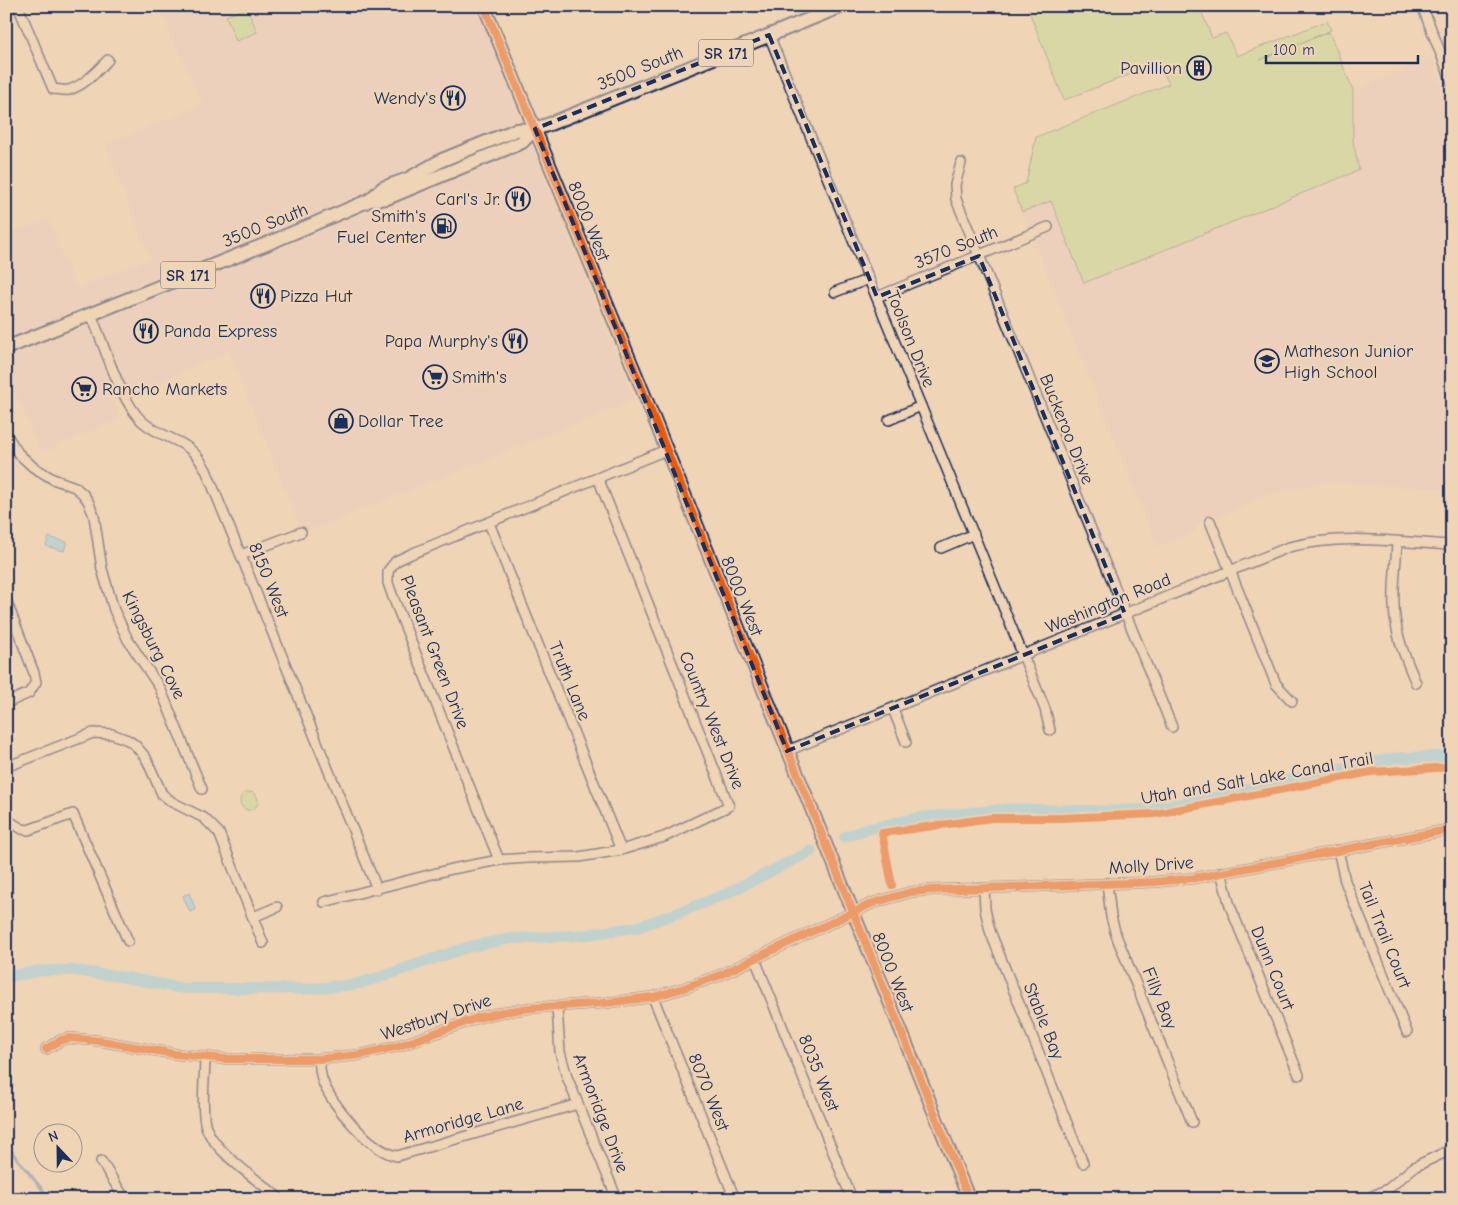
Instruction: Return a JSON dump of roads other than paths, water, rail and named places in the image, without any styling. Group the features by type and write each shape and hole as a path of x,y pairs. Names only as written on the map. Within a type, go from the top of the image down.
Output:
{"main road":[{"name":"3500 South","path":"6,348 269,243 370,200 387,198 522,142 535,129 842,6"}],"street":[{"path":"18,6 53,89 68,90 76,86 93,76 108,60"},
{"path":"1422,6 1452,82"},
{"name":"8000 West","path":"486,7 969,1199"},
{"name":"Toolson Drive","path":"769,35 1045,709 1050,730"},
{"name":"Buckeroo Drive","path":"960,163 955,184 956,199 1172,727"},
{"name":"3570 South","path":"877,297 1048,228"},
{"path":"836,292 869,279"},
{"name":"8150 West","path":"91,314 127,403 143,422 192,450 199,458 212,483 377,889"},
{"path":"888,420 921,406"},
{"name":"Kingsburg Cove","path":"6,434 18,454 33,467 76,488 88,501 94,516 102,569 114,610 128,640 160,688 202,789"},
{"name":"Pleasant Green Drive","path":"499,860 393,597 388,583 388,571 396,561 411,554 666,450"},
{"name":"Country West Drive","path":"324,902 452,869 499,860 578,857 621,850 664,837 729,806 598,478"},
{"path":"1210,521 1276,684 1292,701"},
{"name":"Truth Lane","path":"489,523 621,850"},
{"path":"241,555 301,532"},
{"path":"941,548 974,534"},
{"name":"Washington Road","path":"787,751 1290,547 1309,542 1343,539 1452,545"},
{"path":"1398,542 1394,608 1395,622 1416,683"},
{"path":"6,703 29,693 34,686 36,677 7,603"},
{"path":"893,709 906,742"},
{"path":"6,767 93,733 112,734 128,740 146,758 162,794 172,802 204,818 219,833 263,944"},
{"path":"6,819 28,830 73,814 128,941"},
{"name":"Molly Drive","path":"852,912 880,900 911,892 1195,878 1452,829"},
{"name":"Tail Trail Court","path":"1338,850 1346,881 1407,1032"},
{"name":"Dunn Court","path":"1221,872 1236,922 1299,1075"},
{"name":"Filly Bay","path":"1107,883 1111,917 1116,935 1192,1122"},
{"name":"Stable Bay","path":"984,888 985,909 990,931 1084,1163"},
{"path":"253,917 277,907"},
{"name":"Westbury Drive","path":"46,1050 61,1040 79,1039 225,1059 319,1059 379,1051 399,1046 477,1018 503,1012 653,997 718,976 852,912"},
{"name":"8035 West","path":"755,959 852,1199"},
{"name":"8070 West","path":"653,997 734,1199"},
{"name":"Armoridge Drive","path":"557,1007 560,1052 566,1077 616,1199"},
{"path":"205,1057 204,1121 209,1135 222,1150 280,1199"},
{"name":"Armoridge Lane","path":"319,1059 322,1080 339,1110 379,1148 390,1155 397,1156 578,1104"},
{"path":"1366,1199 1388,1189 1414,1167 1452,1149"},
{"path":"101,1161 125,1199"}],"water":[{"path":"49,537 67,542 64,551 46,546"},
{"path":"189,893 196,910 190,912 183,896"}],"waterway":[{"path":"845,837 868,829 916,818 1008,809 1111,811 1148,809 1198,801 1332,770 1395,758 1452,756"},
{"path":"6,977 39,971 71,970 123,977 180,988 305,989 353,985 468,947 508,939 584,935 638,927 726,894 811,851"},
{"path":"6,1145 50,1199"}],"place":[{"name":"Pavillion","path":"1199,68"},
{"name":"Wendy's","path":"453,98"},
{"name":"Carl's Jr.","path":"518,199"},
{"name":"Smith's Fuel Center","path":"444,226"},
{"name":"Pizza Hut","path":"263,296"},
{"name":"Panda Express","path":"146,331"},
{"name":"Papa Murphy's","path":"515,341"},
{"name":"Matheson Junior High School","path":"1267,361"},
{"name":"Smith's","path":"435,377"},
{"name":"Rancho Markets","path":"84,389"},
{"name":"Dollar Tree","path":"341,421"}]}
